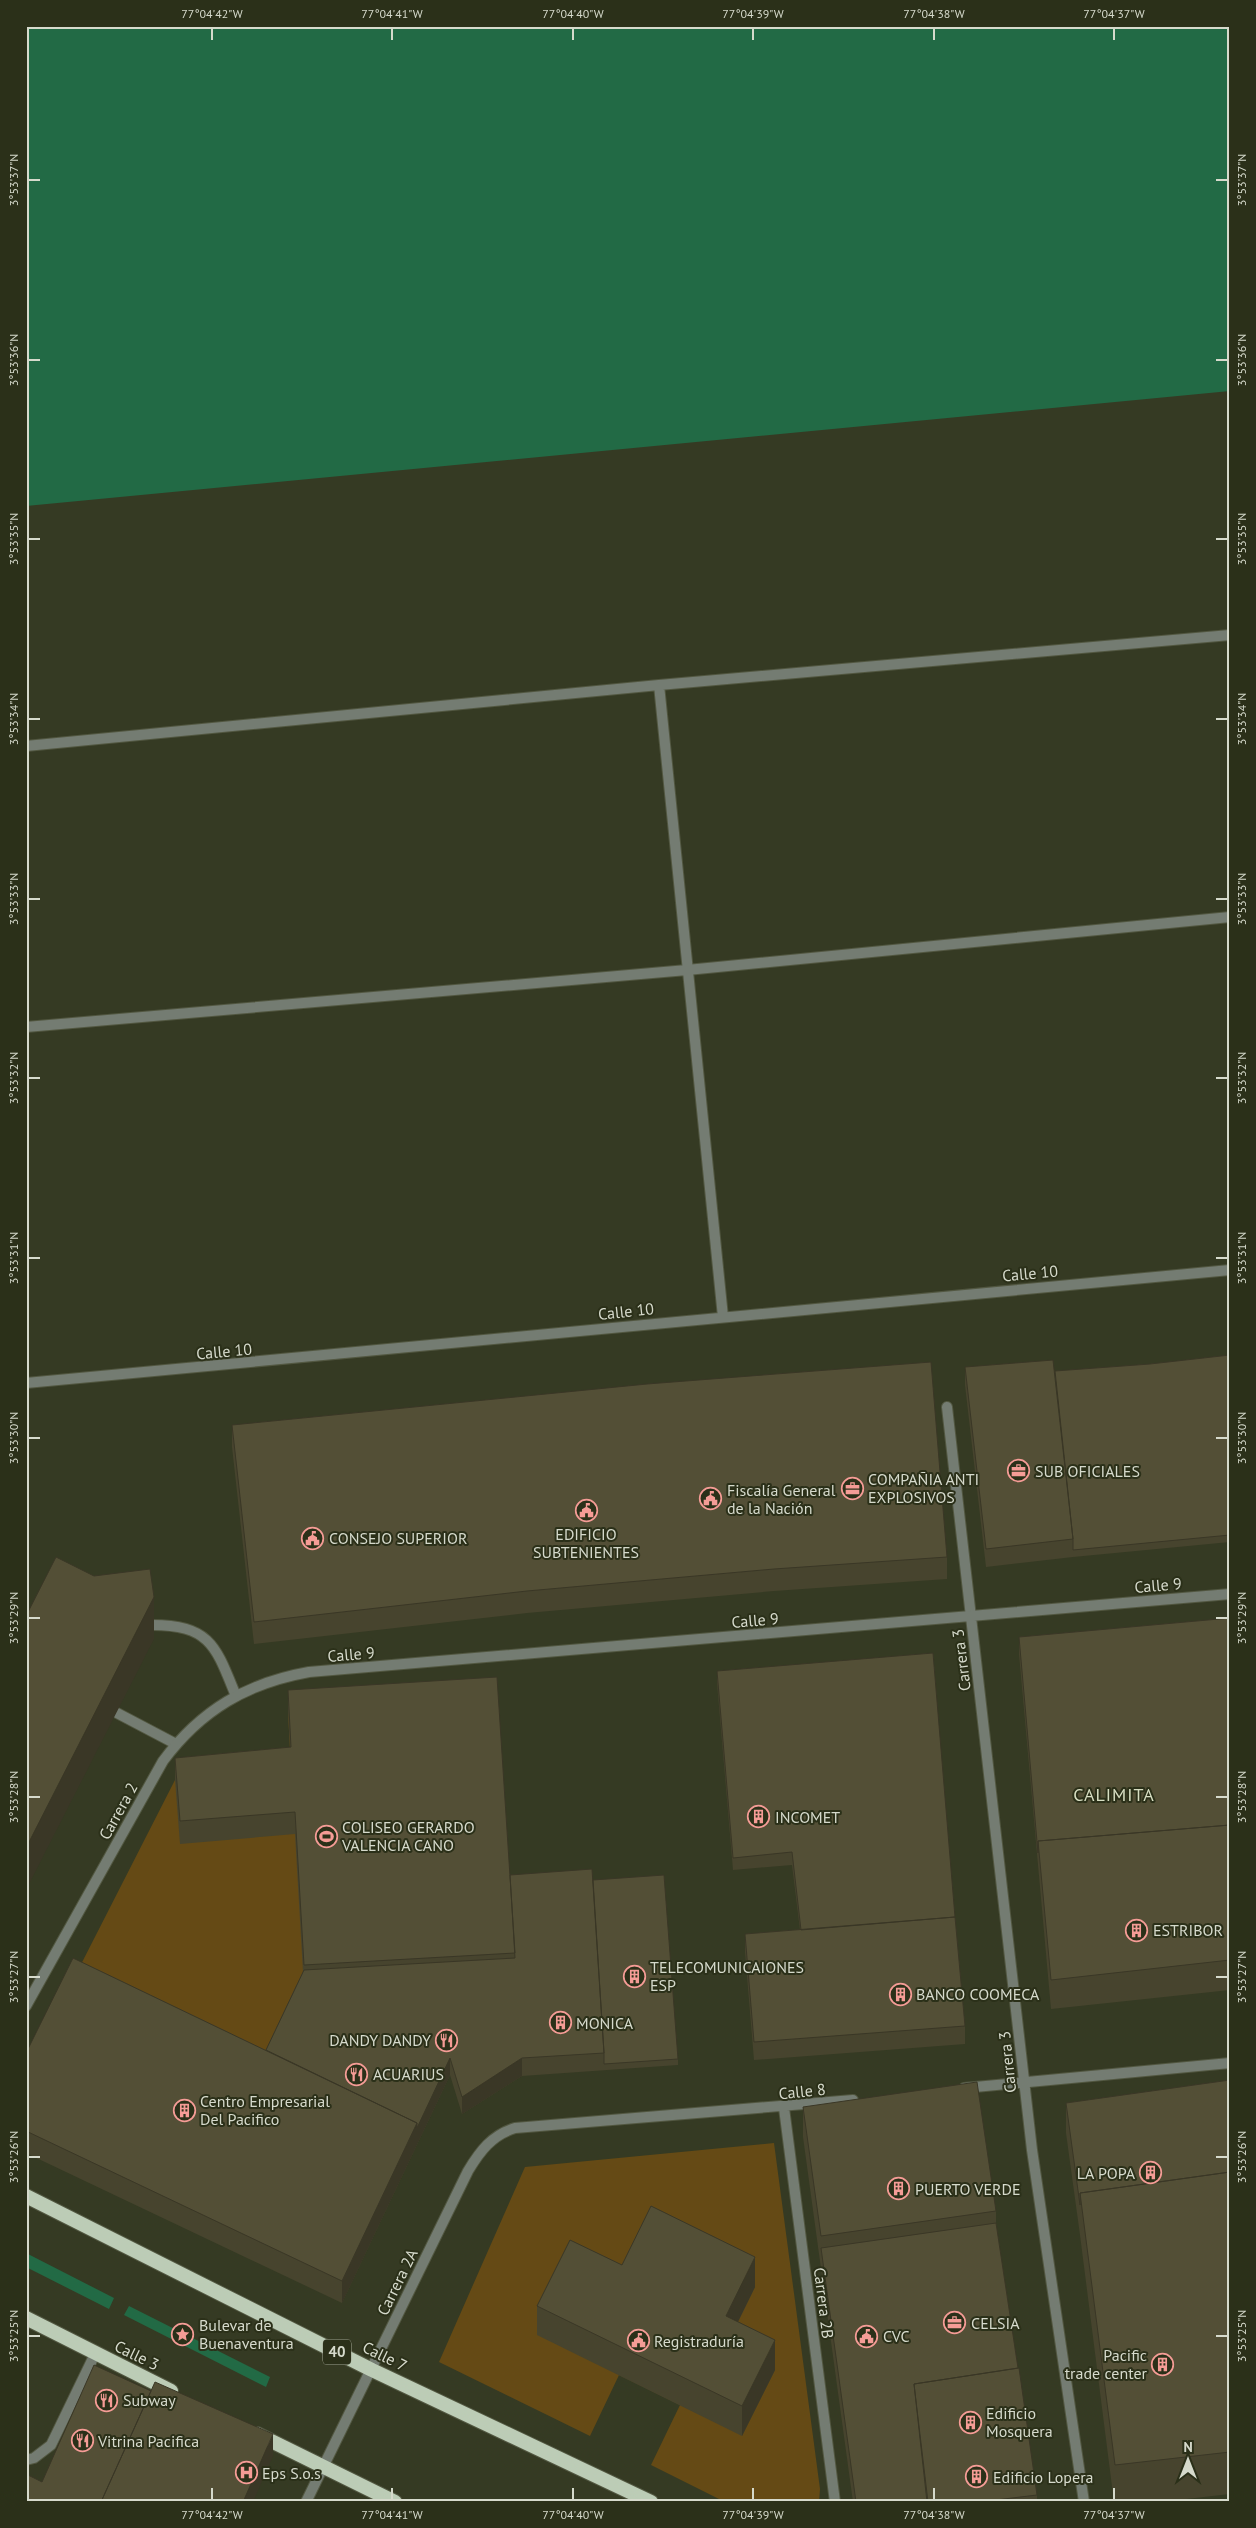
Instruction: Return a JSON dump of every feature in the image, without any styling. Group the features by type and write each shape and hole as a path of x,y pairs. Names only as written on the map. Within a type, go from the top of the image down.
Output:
{"highway":[{"name":"Calle 7","path":"26,2196 372,2370 651,2502"},
{"name":"Calle 3","path":"26,2318 183,2397"},
{"path":"245,2427 395,2502"}],"street":[{"path":"26,746 659,685 1230,635"},
{"path":"659,685 723,1317"},
{"path":"26,1027 687,970 1230,916"},
{"name":"Calle 10","path":"26,1383 260,1363 723,1317 1230,1270"},
{"name":"Carrera 3","path":"948,1407 1032,2150 1084,2502"},
{"name":"Calle 9","path":"283,1677 309,1672 972,1618 1230,1594"},
{"path":"152,1624 183,1627 204,1637 215,1648 236,1696"},
{"name":"Carrera 2","path":"26,2006 163,1761 176,1744 205,1717 236,1696 258,1685 283,1677"},
{"path":"116,1712 176,1744"},
{"path":"957,2089 1230,2063"},
{"name":"Calle 8","path":"556,2125 784,2108 861,2100"},
{"name":"Carrera 2B","path":"784,2108 835,2502"},
{"name":"Carrera 2A","path":"306,2502 468,2171 482,2150 504,2132 556,2125"},
{"path":"26,2460 34,2458 51,2445 95,2354"}],"shaded area":[{"path":"26,26 1230,26 1230,391 26,506"},
{"name":"COLISEO GERARDO VALENCIA CANO","path":"497,1700 263,2073 73,1980 175,1780 291,1769 288,1713"},
{"path":"774,2143 820,2489 819,2502 725,2502 651,2465 680,2405 619,2375 590,2436 439,2362 525,2167"},
{"path":"26,2253 114,2298 109,2309 26,2267"},
{"path":"129,2306 270,2377 266,2387 124,2315"}],"building":[{"path":"1230,1355 1230,1535 1073,1550 1055,1371 1150,1364"},
{"name":"SUB OFICIALES","path":"1053,1360 1073,1539 986,1549 965,1367"},
{"path":"931,1362 947,1557 774,1569 527,1591 254,1622 232,1425 647,1384"},
{"path":"56,1557 94,1576 150,1569 154,1597 26,1848 26,1616"},
{"path":"1230,1618 1230,1825 1038,1841 1038,1853 1019,1637"},
{"path":"933,1653 955,1917 801,1930 792,1852 733,1858 717,1671"},
{"path":"497,1677 515,1953 304,1965 295,1812 180,1821 175,1758 291,1747 288,1690"},
{"name":"ESTRIBOR","path":"1230,1825 1230,1960 1051,1980 1038,1841"},
{"path":"592,1869 604,2053 522,2058 462,2097 450,2058 417,2128 417,2123 266,2050 304,1970 515,1958 510,1875"},
{"name":"TELECOMUNICAIONES ESP","path":"664,1875 678,2059 604,2064 593,1880"},
{"path":"955,1917 965,2026 754,2042 745,1934"},
{"name":"Centro Empresarial Del Pacifico","path":"73,1958 417,2123 342,2281 26,2131 26,2053"},
{"path":"1230,2080 1230,2172 1080,2193 1080,2205 1066,2103"},
{"name":"PUERTO VERDE","path":"977,2082 996,2211 821,2236 803,2107"},
{"name":"Pacific trade center","path":"1230,2172 1230,2452 1115,2465 1080,2193"},
{"name":"Registraduría","path":"651,2206 755,2257 726,2316 775,2340 742,2406 537,2306 570,2240 622,2265"},
{"path":"996,2223 1018,2368 914,2384 927,2502 856,2502 821,2248"},
{"path":"94,2365 151,2391 101,2502 26,2502 26,2474 42,2482"},
{"path":"1019,2368 1037,2495 979,2502 928,2502 914,2384"},
{"path":"155,2382 273,2434 243,2502 101,2502"}],"place":[{"name":"SUB OFICIALES","path":"1019,1471"},
{"name":"COMPAÑIA ANTI EXPLOSIVOS","path":"852,1488"},
{"name":"Fiscalía General de la Nación","path":"711,1499"},
{"name":"EDIFICIO SUBTENIENTES","path":"586,1510"},
{"name":"CONSEJO SUPERIOR","path":"313,1538"},
{"name":"INCOMET","path":"759,1817"},
{"name":"COLISEO GERARDO VALENCIA CANO","path":"326,1836"},
{"name":"ESTRIBOR","path":"1137,1930"},
{"name":"TELECOMUNICAIONES ESP","path":"634,1976"},
{"name":"BANCO COOMECA","path":"900,1994"},
{"name":"MONICA","path":"560,2023"},
{"name":"DANDY DANDY","path":"447,2040"},
{"name":"ACUARIUS","path":"357,2074"},
{"name":"Centro Empresarial Del Pacifico","path":"184,2110"},
{"name":"LA POPA","path":"1151,2173"},
{"name":"PUERTO VERDE","path":"899,2189"},
{"name":"CELSIA","path":"955,2323"},
{"name":"Bulevar de Buenaventura","path":"183,2334"},
{"name":"CVC","path":"867,2336"},
{"name":"Registraduría","path":"638,2341"},
{"name":"Pacific trade center","path":"1163,2364"},
{"name":"Subway","path":"107,2400"},
{"name":"Edificio Mosquera","path":"970,2422"},
{"name":"Vitrina Pacifica","path":"82,2441"},
{"name":"Eps S.o.s","path":"246,2473"},
{"name":"Edificio Lopera","path":"977,2477"}],"district":[{"name":"CALIMITA","path":"1114,1795"}]}
